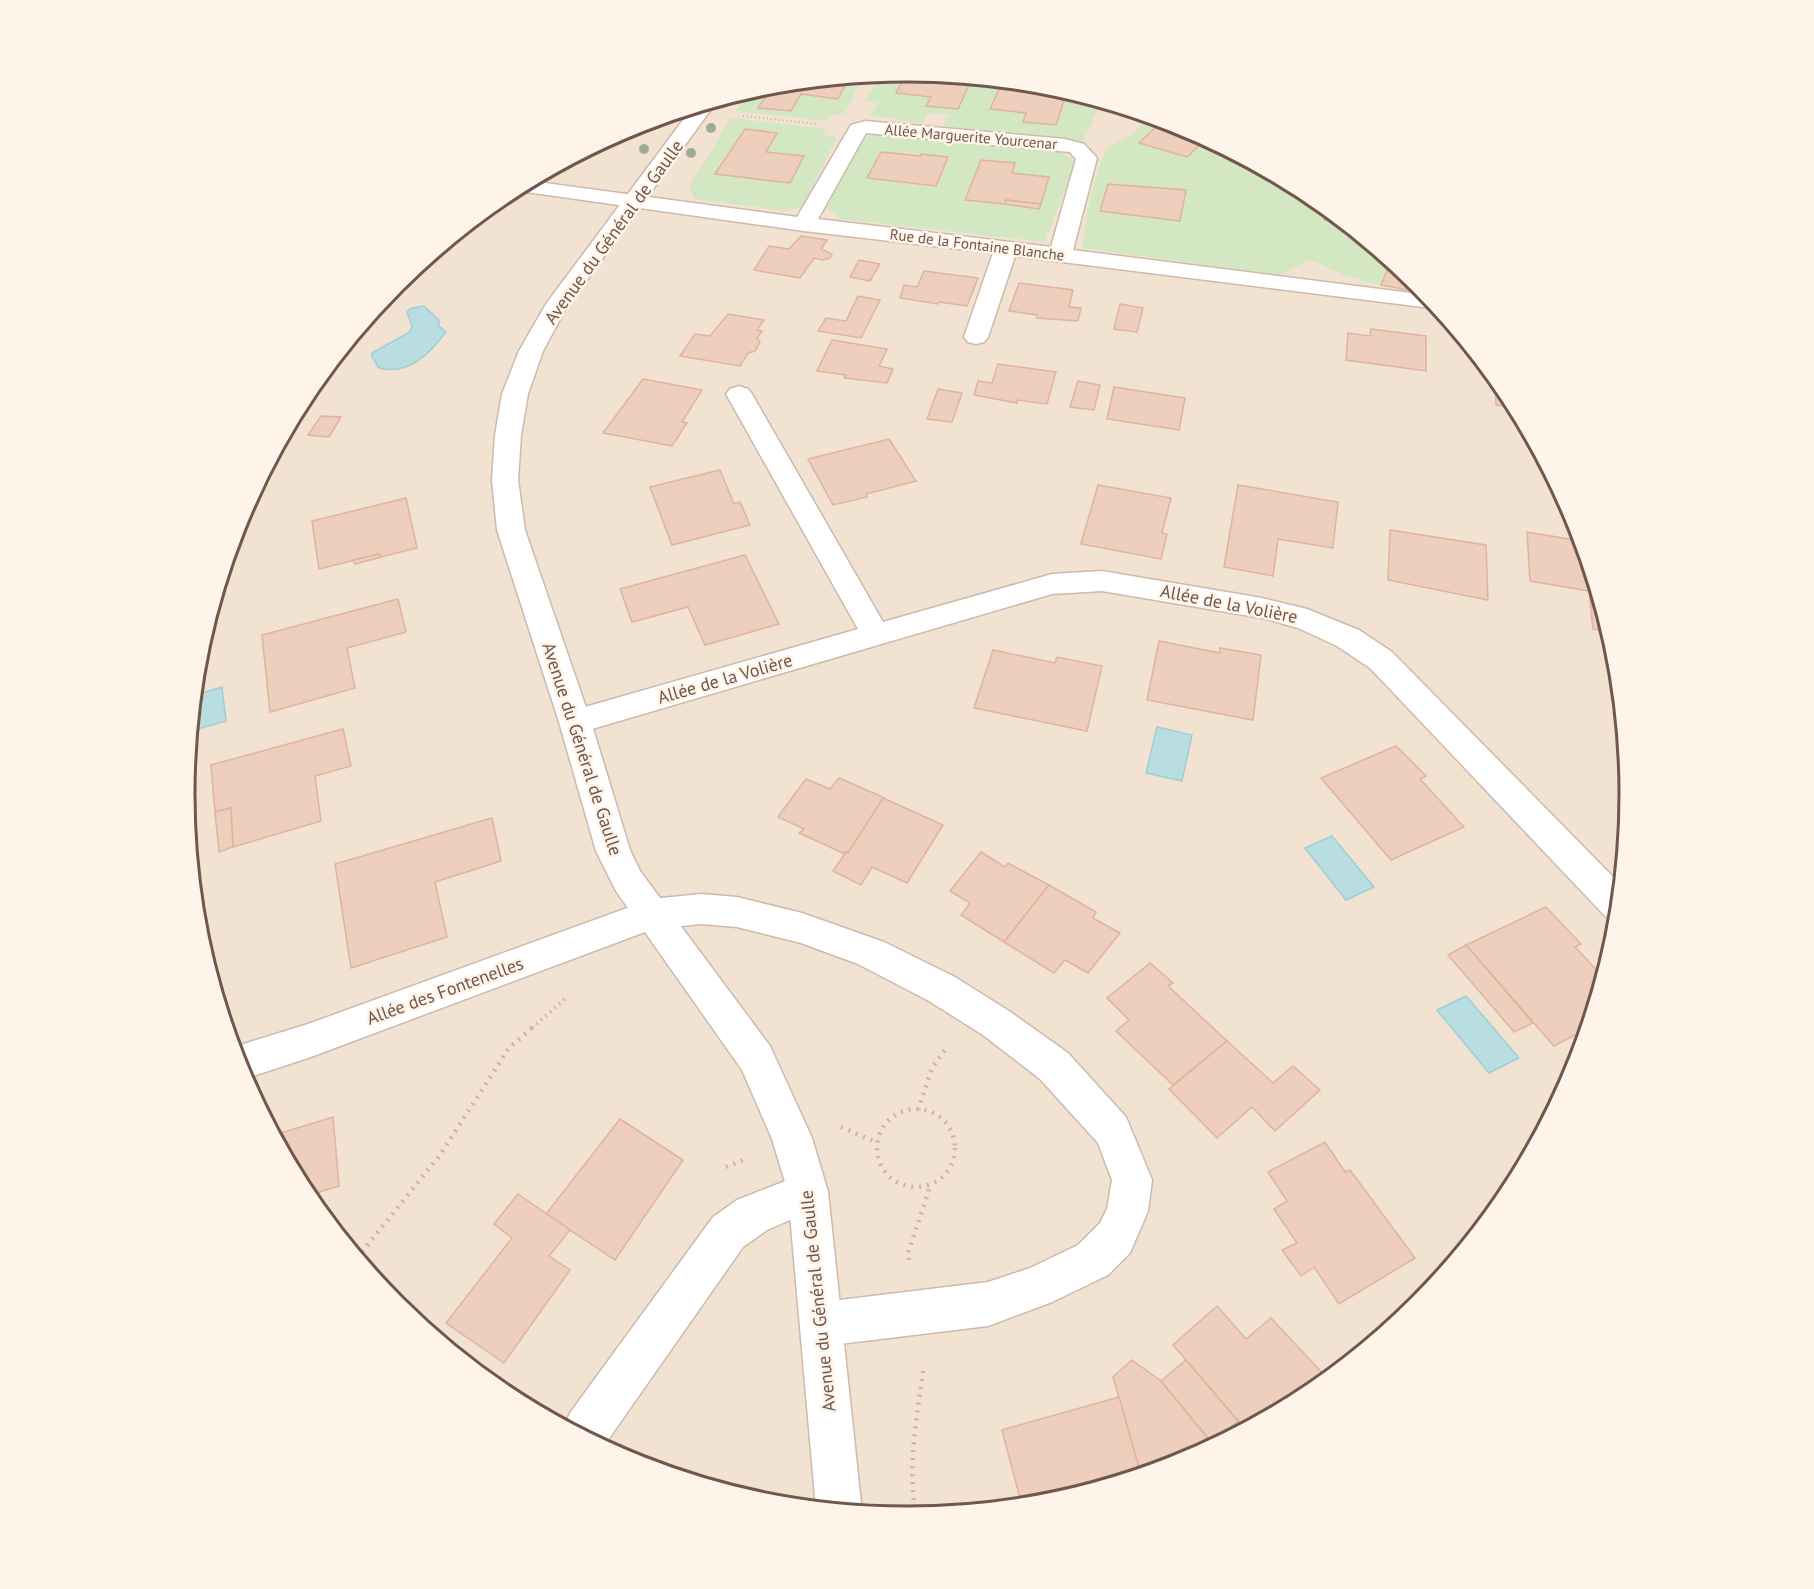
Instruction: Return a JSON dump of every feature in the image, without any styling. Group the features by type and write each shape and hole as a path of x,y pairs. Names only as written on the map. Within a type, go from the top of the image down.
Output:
{"street":[{"name":"Avenue du Général de Gaulle","path":"698,114 554,309 531,351 515,394 508,435 506,480 512,530 575,722 613,851 628,881 756,1058 792,1138 808,1192 839,1503"},
{"name":"Allée Marguerite Yourcenar","path":"804,224 858,129 865,127 1065,145 1083,152 1087,158 1060,255"},
{"name":"Rue de la Fontaine Blanche","path":"535,188 1419,301"},
{"path":"976,337 1006,249"},
{"path":"739,394 876,635"},
{"name":"Allée de la Volière","path":"575,722 1052,584 1102,581 1262,608 1308,620 1348,638 1381,660 1611,899"},
{"name":"Allée des Fontenelles","path":"247,1061 308,1041 652,914 701,909 737,912 802,928 871,953 942,989 1054,1066 1112,1130 1132,1180 1127,1211 1116,1238 1093,1260 1037,1287 988,1304 823,1324"},
{"path":"587,1431 728,1232 752,1215 808,1192"}],"path":[{"path":"738,115 858,129"},
{"path":"362,1252 440,1155 509,1048 576,988"},
{"path":"918,1110 932,1068 974,1009"},
{"path":"906,1110 918,1110 931,1112 951,1129 955,1141 955,1154 951,1166 942,1177 930,1184 917,1187 891,1178 881,1168 876,1149 880,1131 886,1122 906,1110"}],"shaded area":[{"path":"907,82 1000,89 1046,96 1136,120 1222,156 1263,178 1303,202 1376,259 1442,325 1472,361 1524,439 1546,480 1565,522 1595,610 1613,702 1619,794 1613,887 1595,979 1581,1023 1565,1067 1524,1151 1472,1228 1442,1264 1376,1330 1340,1359 1303,1387 1222,1433 1136,1469 1091,1482 1046,1493 954,1505 860,1505 814,1500 768,1493 678,1469 592,1433 551,1411 511,1387 438,1330 372,1264 342,1228 290,1150 268,1109 249,1067 219,979 201,887 197,841 195,794 201,702 219,610 233,566 249,522 290,438 342,361 372,325 438,259 474,230 511,202 592,156 678,120 723,107 768,96 860,84"}],"green space":[{"path":"907,82 1000,89 1046,96 1098,109 1083,142 943,126 949,114 928,113 922,124 871,115 878,103 864,101 877,83"},
{"path":"859,84 845,113 832,115 827,121 736,111 741,103 766,96 759,108 790,111 801,94 838,98 845,86"},
{"path":"731,118 826,129 822,134 837,137 803,206 788,211 695,199 689,187","holes":["745,129 777,133 766,152 804,156 790,183 716,174"]},
{"path":"1143,123 1222,156 1263,178 1303,202 1340,230 1409,290 1356,279 1308,260 1281,275 1082,248 1090,196 1106,148 1133,134"},
{"path":"878,133 1059,151 1074,160 1070,177 1045,242 840,219 824,206 865,137","holes":["881,152 902,155 904,152 947,157 936,186 868,178","982,160 1015,163 1012,173 1039,208 965,199"]}],"water":[{"path":"424,306 439,320 439,326 446,332 426,355 409,366 390,370 379,368 372,353 410,332 412,326 407,312 412,308"},
{"path":"222,687 226,721 199,729 203,693"},
{"path":"1157,727 1192,735 1182,781 1146,773"},
{"path":"1332,836 1374,887 1346,900 1305,848"},
{"path":"1466,996 1519,1058 1489,1073 1437,1010"}],"building":[{"path":"902,82 969,86 958,109 926,106 931,97 896,93"},
{"path":"845,86 838,99 801,94 791,111 758,108 765,97"},
{"path":"999,89 1064,100 1056,125 1023,122 1026,113 990,109"},
{"path":"1155,128 1199,146 1187,157 1139,143"},
{"path":"745,129 777,133 766,152 804,156 790,183 715,174"},
{"path":"881,152 948,157 936,186 867,178"},
{"path":"981,160 1015,163 1012,173 1049,177 1041,204 1006,200 1005,204 965,200"},
{"path":"1108,184 1186,190 1180,221 1100,211"},
{"path":"1006,200 1041,204 1039,209 1005,204"},
{"path":"801,236 827,240 821,249 832,254 830,258 823,260 814,258 800,278 754,270 769,246 789,249"},
{"path":"859,260 880,264 870,281 850,277"},
{"path":"1387,270 1409,290 1381,285"},
{"path":"924,271 978,278 967,306 900,298 904,285 917,287"},
{"path":"1019,283 1073,290 1069,307 1081,308 1078,321 1037,318 1037,315 1009,311"},
{"path":"858,296 880,300 861,338 818,331 826,318 846,321"},
{"path":"1120,304 1143,308 1137,332 1114,329"},
{"path":"728,314 764,320 757,330 762,331 757,338 760,342 755,351 748,353 740,366 680,356 695,334 710,336"},
{"path":"1371,329 1426,336 1426,371 1346,360 1348,333 1370,336"},
{"path":"832,340 887,349 879,366 893,369 887,383 844,378 846,375 817,371"},
{"path":"998,364 1056,372 1047,404 1017,400 1017,403 974,395 978,381 992,383"},
{"path":"643,379 702,390 682,422 687,423 672,446 603,433"},
{"path":"1078,381 1100,385 1094,410 1070,407"},
{"path":"1114,387 1185,398 1179,430 1107,419"},
{"path":"938,389 962,393 952,422 927,419"},
{"path":"1496,394 1503,406 1496,405"},
{"path":"321,416 341,417 329,437 308,435"},
{"path":"889,439 916,481 833,505 808,459"},
{"path":"720,470 734,504 740,502 750,525 672,545 650,487"},
{"path":"1098,485 1171,498 1162,533 1167,534 1161,559 1081,544"},
{"path":"1238,485 1338,502 1333,548 1278,539 1273,576 1224,567"},
{"path":"406,498 417,548 381,557 379,554 319,569 312,521"},
{"path":"1390,530 1486,545 1488,600 1388,580"},
{"path":"1527,532 1571,539 1589,591 1530,581"},
{"path":"379,554 381,557 355,564 353,560"},
{"path":"745,555 779,624 705,645 688,607 632,622 620,589"},
{"path":"1589,591 1599,630 1593,629"},
{"path":"398,599 406,632 347,648 355,688 270,712 262,635"},
{"path":"1159,641 1220,653 1220,648 1261,655 1253,720 1147,700"},
{"path":"993,650 1055,663 1057,657 1102,666 1087,731 974,708"},
{"path":"343,729 351,766 315,776 321,821 233,847 231,808 215,812 211,765"},
{"path":"1396,746 1426,776 1420,779 1464,827 1391,860 1321,778"},
{"path":"839,778 885,798 848,853 845,854 799,833 804,829 778,817 806,779 830,789"},
{"path":"883,798 943,825 907,883 872,867 861,885 833,871 846,852 848,853"},
{"path":"231,808 233,847 219,852 215,812"},
{"path":"492,818 501,861 435,882 447,937 351,968 335,864"},
{"path":"981,852 1005,867 1008,863 1049,885 1004,942 961,915 970,903 950,891"},
{"path":"1049,885 1096,912 1093,918 1120,933 1088,973 1065,960 1054,973 1004,942"},
{"path":"1546,907 1581,944 1575,947 1597,970 1577,1034 1554,1046 1466,945"},
{"path":"1466,945 1533,1023 1514,1032 1448,955"},
{"path":"1150,963 1173,983 1168,986 1227,1041 1173,1085 1116,1031 1129,1020 1107,998"},
{"path":"1227,1041 1273,1083 1293,1066 1320,1090 1275,1131 1252,1107 1217,1138 1169,1089"},
{"path":"333,1117 339,1186 317,1193 281,1133"},
{"path":"620,1119 683,1160 615,1260 546,1214"},
{"path":"1325,1142 1345,1172 1350,1170 1415,1258 1339,1304 1314,1267 1301,1276 1282,1250 1297,1243 1274,1209 1287,1201 1268,1172"},
{"path":"518,1194 570,1230 549,1256 570,1270 504,1363 446,1323 512,1238 494,1224"},
{"path":"1217,1306 1246,1339 1271,1318 1322,1373 1303,1387 1240,1423 1173,1345"},
{"path":"1132,1360 1161,1381 1208,1439 1139,1468 1113,1377"},
{"path":"1186,1360 1238,1421 1227,1430 1209,1439 1161,1381"},
{"path":"1119,1397 1139,1468 1091,1482 1020,1497 1002,1430"}]}
